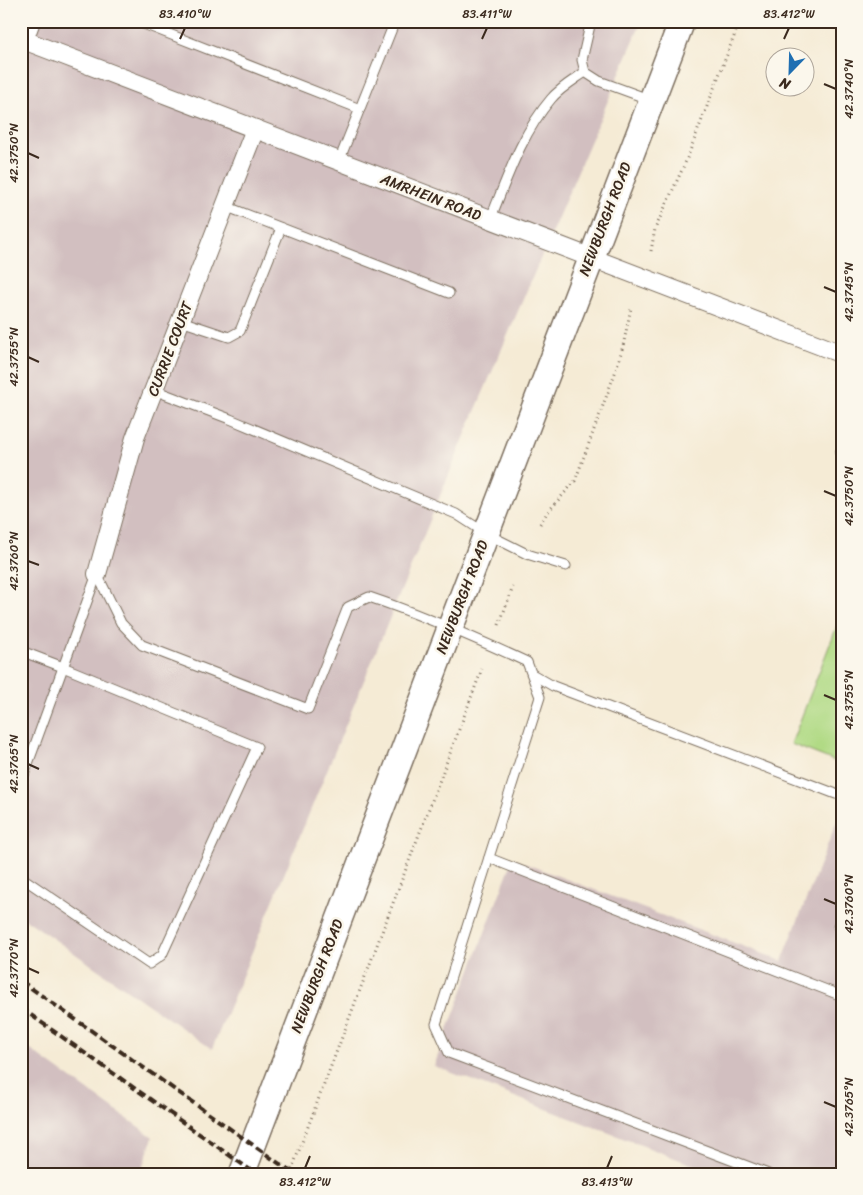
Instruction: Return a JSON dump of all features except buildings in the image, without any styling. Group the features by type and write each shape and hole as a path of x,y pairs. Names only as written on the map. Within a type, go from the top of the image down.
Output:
{"main road":[{"name":"NEWBURGH ROAD","path":"242,1174 487,534 543,380 682,21"}],"street":[{"path":"23,40 31,21"},
{"name":"AMRHEIN ROAD","path":"23,40 590,259 842,354"},
{"name":"CURRIE COURT","path":"97,574 135,438 255,129"}],"lane":[{"path":"136,21 360,109"},
{"path":"339,161 395,21"},
{"path":"591,21 582,60 585,72 599,81 651,100"},
{"path":"490,220 514,158 535,121 552,97 585,72"},
{"path":"225,206 449,293"},
{"path":"181,320 229,337 240,331 281,228"},
{"path":"154,390 239,423 456,514 487,534 527,554 566,566"},
{"path":"97,574 121,623 142,645 308,709 348,607 369,597 450,627 527,662 540,697 436,1024 449,1053 768,1174"},
{"path":"21,783 97,574"},
{"path":"21,651 257,747 162,955 149,964 21,877"},
{"path":"532,674 554,686 836,794"},
{"path":"489,858 842,996"},
{"path":"842,917 838,926 842,927"}],"path":[{"path":"651,251 655,230 686,161 740,21"},
{"path":"540,524 546,513 576,482 615,373 631,308"},
{"path":"499,625 513,588"},
{"path":"290,1174 482,670"}],"shaded area":[{"path":"21,21 642,21 471,421 212,1049 21,916"},
{"path":"842,808 842,1174 717,1174 434,1066 513,859 782,961"},
{"path":"21,1043 153,1137 140,1174 21,1174"}],"green space":[{"path":"842,613 842,764 791,744"}],"railway":[{"path":"21,981 294,1174"},
{"path":"21,1008 256,1174"}]}
